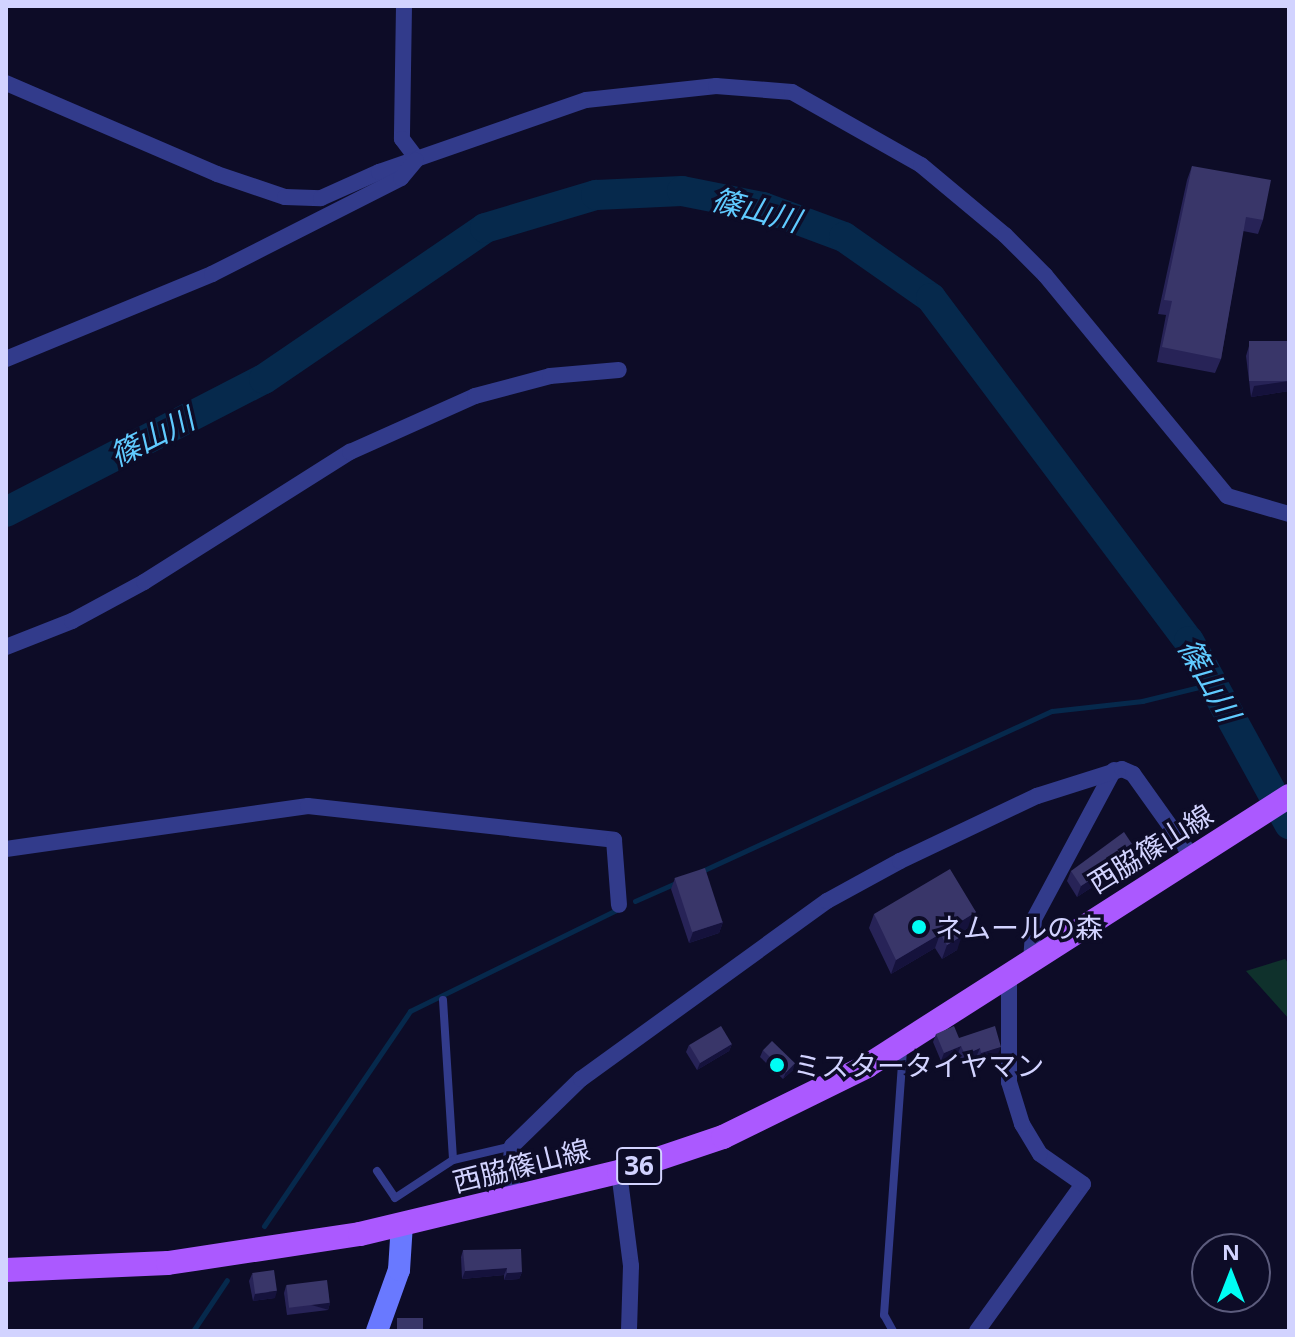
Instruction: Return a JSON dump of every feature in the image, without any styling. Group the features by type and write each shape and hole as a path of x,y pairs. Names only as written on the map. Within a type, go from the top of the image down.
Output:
{"main road":[{"name":"西脇篠山線","path":"6,1270 168,1263 402,1224 619,1172 723,1137 790,1107 904,1042 1289,796"},
{"path":"377,1331 399,1270 402,1224"}],"street":[{"path":"404,6 402,139 417,159"},
{"path":"6,83 217,174 285,197 321,198 417,159 586,100 624,92 716,86 792,92 829,108 921,165 1005,235 1045,275 1227,496 1289,514"},
{"path":"6,359 212,274 401,178 417,159"},
{"path":"6,647 72,621 144,582 350,452 475,396 550,376 619,370"},
{"path":"1031,961 1034,919 1114,770"},
{"path":"516,1198 510,1175 512,1146 581,1079 827,901 1037,796 1114,770 1133,774 1196,855"},
{"path":"6,849 308,806 614,840 619,905"},
{"path":"977,1331 1083,1184 1040,1154 1022,1124 1009,1082 1009,975"},
{"path":"619,1172 631,1266 629,1331"}],"lane":[{"path":"443,1000 453,1160"},
{"path":"893,1331 884,1315 904,1042"},
{"path":"377,1171 395,1198 453,1160 512,1146"}],"green space":[{"path":"1285,959 1289,964 1289,1019 1246,971"}],"building":[{"path":"1192,166 1271,180 1263,220 1246,217 1221,359 1162,347 1172,301 1164,300"},
{"path":"1249,341 1289,341 1289,381 1249,381"},
{"path":"1124,832 1136,850 1081,886 1071,871"},
{"path":"705,868 723,922 692,932 675,878"},
{"path":"950,869 976,912 955,925 962,936 947,945 940,934 896,960 874,914"},
{"path":"721,1026 732,1044 700,1063 689,1045"},
{"path":"954,1026 959,1038 995,1026 1001,1047 981,1053 980,1048 965,1055 961,1046 944,1053 936,1034"},
{"path":"772,1041 795,1063 786,1073 763,1050"},
{"path":"521,1249 522,1272 507,1273 507,1268 465,1271 463,1250"},
{"path":"274,1270 277,1291 255,1294 252,1273"},
{"path":"327,1280 330,1303 289,1308 286,1285"},
{"path":"397,1318 423,1318 423,1331 397,1331"}],"waterway":[{"name":"篠山川","path":"6,512 264,379 485,228 596,195 682,191 763,207 844,237 931,298 1189,641 1289,824"},
{"path":"702,871 1052,711 1142,701 1211,684"},
{"path":"635,901 678,882"},
{"path":"264,1226 410,1011 618,909"},
{"path":"193,1331 227,1280"}],"place":[{"name":"ネムールの森","path":"919,927"},
{"name":"ミスタータイヤマン","path":"777,1065"}]}
